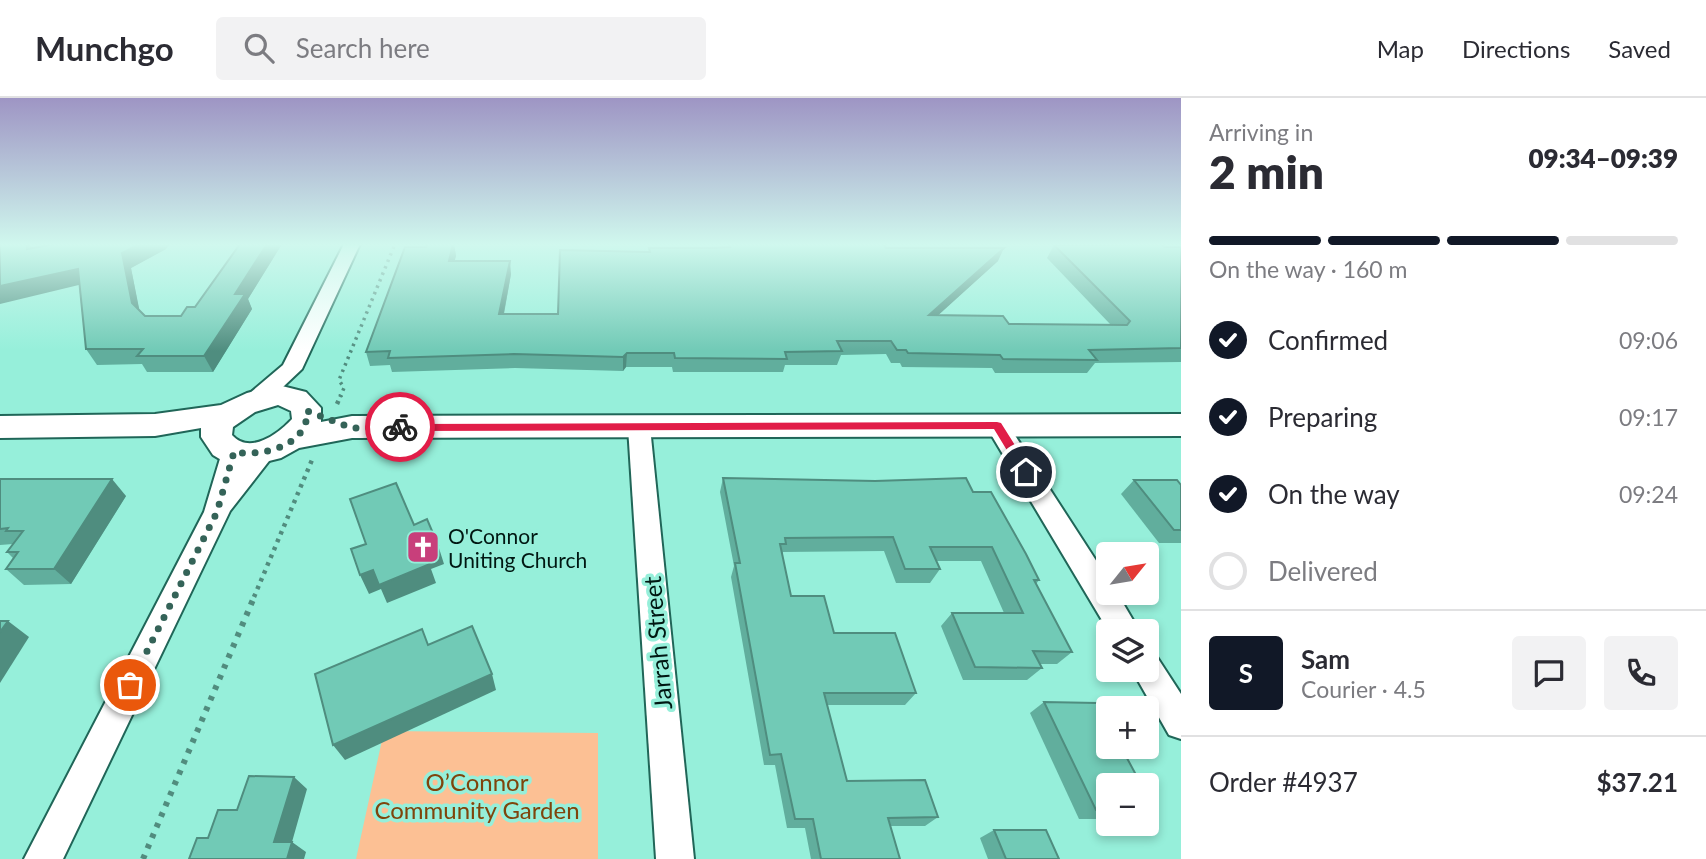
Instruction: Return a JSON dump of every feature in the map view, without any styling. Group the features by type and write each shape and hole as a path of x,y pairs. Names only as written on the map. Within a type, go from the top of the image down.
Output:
{"street":[{"path":"43,859 217,512 236,438 258,398 292,369 335,280"},
{"path":"292,369 299,416"},
{"path":"258,398 278,396 299,416 352,428 1181,425"},
{"path":"0,427 155,425 236,438 299,416"},
{"path":"997,426 1117,619"},
{"name":"Jarrah Street","path":"639,427 675,859"},
{"path":"1155,682 1181,723"}],"path":[{"path":"344,388 339,380 380,280"},
{"path":"143,859 307,470"}],"green space":[{"name":"O’Connor Community Garden","path":"384,731 598,733 598,859 356,859"}],"building":[{"path":"0,280 30,280 0,286"},
{"path":"79,280 127,280 132,303 145,316 181,316 187,307 195,307 215,280 244,280 235,294 245,294 204,356 137,356 143,349 86,349"},
{"path":"393,280 506,280 499,314 558,314 559,280 969,280 929,315 1003,316 1009,324 1127,325 1130,321 1089,280 1181,280 1181,348 1089,350 1097,360 1003,359 1000,355 908,353 906,350 897,350 891,341 837,341 842,351 785,352 787,359 675,358 674,353 627,353 623,357 514,354 388,358 390,351 366,352"},
{"path":"723,478 875,481 966,478 973,492 991,492 1039,580 1034,580 1072,652 1033,651 1042,668 975,667 952,613 1023,613 992,547 930,547 940,569 905,569 893,537 785,538 786,544 780,544 791,596 824,596 834,633 895,633 916,693 824,693 847,781 925,780 938,817 888,818 900,859 821,859 813,819 795,819 781,754 770,755 735,563 740,563"},
{"path":"0,479 112,479 54,569 6,569 18,552 7,552 23,531 0,529"},
{"path":"1134,480 1177,480 1181,485 1181,530 1174,530"},
{"path":"396,483 414,525 427,519 438,545 424,550 430,564 379,585 373,570 360,575 351,549 366,544 350,499"},
{"path":"0,621 8,621 0,632"},
{"path":"472,626 492,674 333,745 315,674 422,629 428,645"},
{"path":"1044,702 1096,703 1096,759 1127,759 1135,773 1096,773 1096,810"},
{"path":"249,776 294,777 274,842 292,842 287,859 189,859 197,838 208,838 218,810 237,810"},
{"path":"994,830 1046,830 1059,859 1006,859"}],"way so far":[{"path":"130,685 217,512 234,452 264,452 287,443 302,429 307,420 307,411 352,428 400,427"}],"place":[{"name":"O'Connor Uniting Church","path":"423,547"}],"route":[{"path":"400,427 997,426 1026,472"}]}
